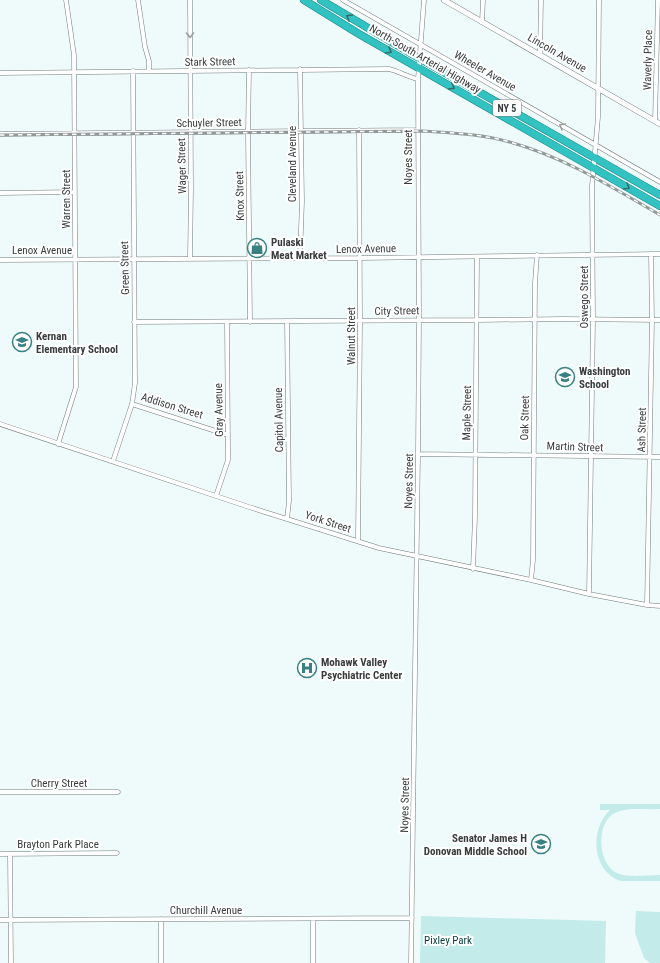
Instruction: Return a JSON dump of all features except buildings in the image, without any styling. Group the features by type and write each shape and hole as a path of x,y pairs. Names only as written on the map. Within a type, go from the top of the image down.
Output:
{"highway":[{"name":"North-South Arterial Highway","path":"304,0 418,68 660,206"},
{"name":"North-South Arterial Highway","path":"321,0 419,58 660,195"}],"street":[{"name":"Warren Street","path":"58,444 76,387 74,72 73,47 66,0"},
{"path":"138,0 150,71"},
{"name":"Wager Street","path":"190,0 190,132 192,189 190,259"},
{"name":"Wheeler Avenue","path":"343,0 660,182"},
{"name":"Noyes Street","path":"411,963 419,320 417,130 418,68 424,0"},
{"name":"Lincoln Avenue","path":"444,0 660,124"},
{"path":"482,22 483,0"},
{"path":"540,55 541,0"},
{"name":"Oswego Street","path":"589,594 592,457 592,186 596,146 599,0"},
{"name":"Waverly Place","path":"655,121 658,0"},
{"name":"Cleveland Avenue","path":"300,69 300,258"},
{"name":"Stark Street","path":"0,72 388,69 397,71 408,77 418,79"},
{"name":"Knox Street","path":"249,70 248,132 250,322"},
{"name":"Green Street","path":"113,462 132,404 135,383 132,133 133,71"},
{"name":"Walnut Street","path":"358,541 360,320 359,130"},
{"name":"Schuyler Street","path":"0,134 417,130"},
{"path":"0,193 75,192"},
{"name":"Ash Street","path":"648,605 652,320 651,254"},
{"name":"Lenox Avenue","path":"0,260 477,257 660,254"},
{"name":"Oak Street","path":"531,580 533,560 537,256"},
{"name":"Maple Street","path":"473,569 477,257"},
{"name":"City Street","path":"134,322 535,319 660,320"},
{"name":"Capitol Avenue","path":"287,321 290,501 287,519"},
{"name":"Gray Avenue","path":"216,496 228,460 227,322"},
{"name":"Addison Street","path":"132,404 228,435"},
{"name":"York Street","path":"0,424 216,496 379,548 531,580 589,594 660,606"},
{"name":"Martin Street","path":"418,454 660,457"},
{"name":"Cherry Street","path":"0,792 118,792"},
{"name":"Brayton Park Place","path":"0,854 117,853"},
{"path":"10,854 11,963"},
{"name":"Churchill Avenue","path":"0,920 412,918"},
{"path":"161,919 161,963"},
{"path":"312,919 313,963"}],"green space":[{"path":"600,804 660,804 660,809 622,810 617,812 610,817 605,824 601,842 605,861 610,868 617,873 632,876 660,875 660,881 621,881 611,876 604,869 599,860 597,838 603,818 610,810 600,810"},
{"path":"636,911 660,912 660,963 650,963 644,958 635,933"},
{"name":"Pixley Park","path":"421,916 606,921 605,963 420,963"}],"railway":[{"path":"0,135 423,131 468,134 513,143 552,157 589,174 660,215"}],"place":[{"name":"Pulaski Meat Market","path":"257,248"},
{"name":"Kernan Elementary School","path":"22,342"},
{"name":"Washington School","path":"565,377"},
{"name":"Mohawk Valley Psychiatric Center","path":"307,668"},
{"name":"Senator James H Donovan Middle School","path":"541,844"}]}
